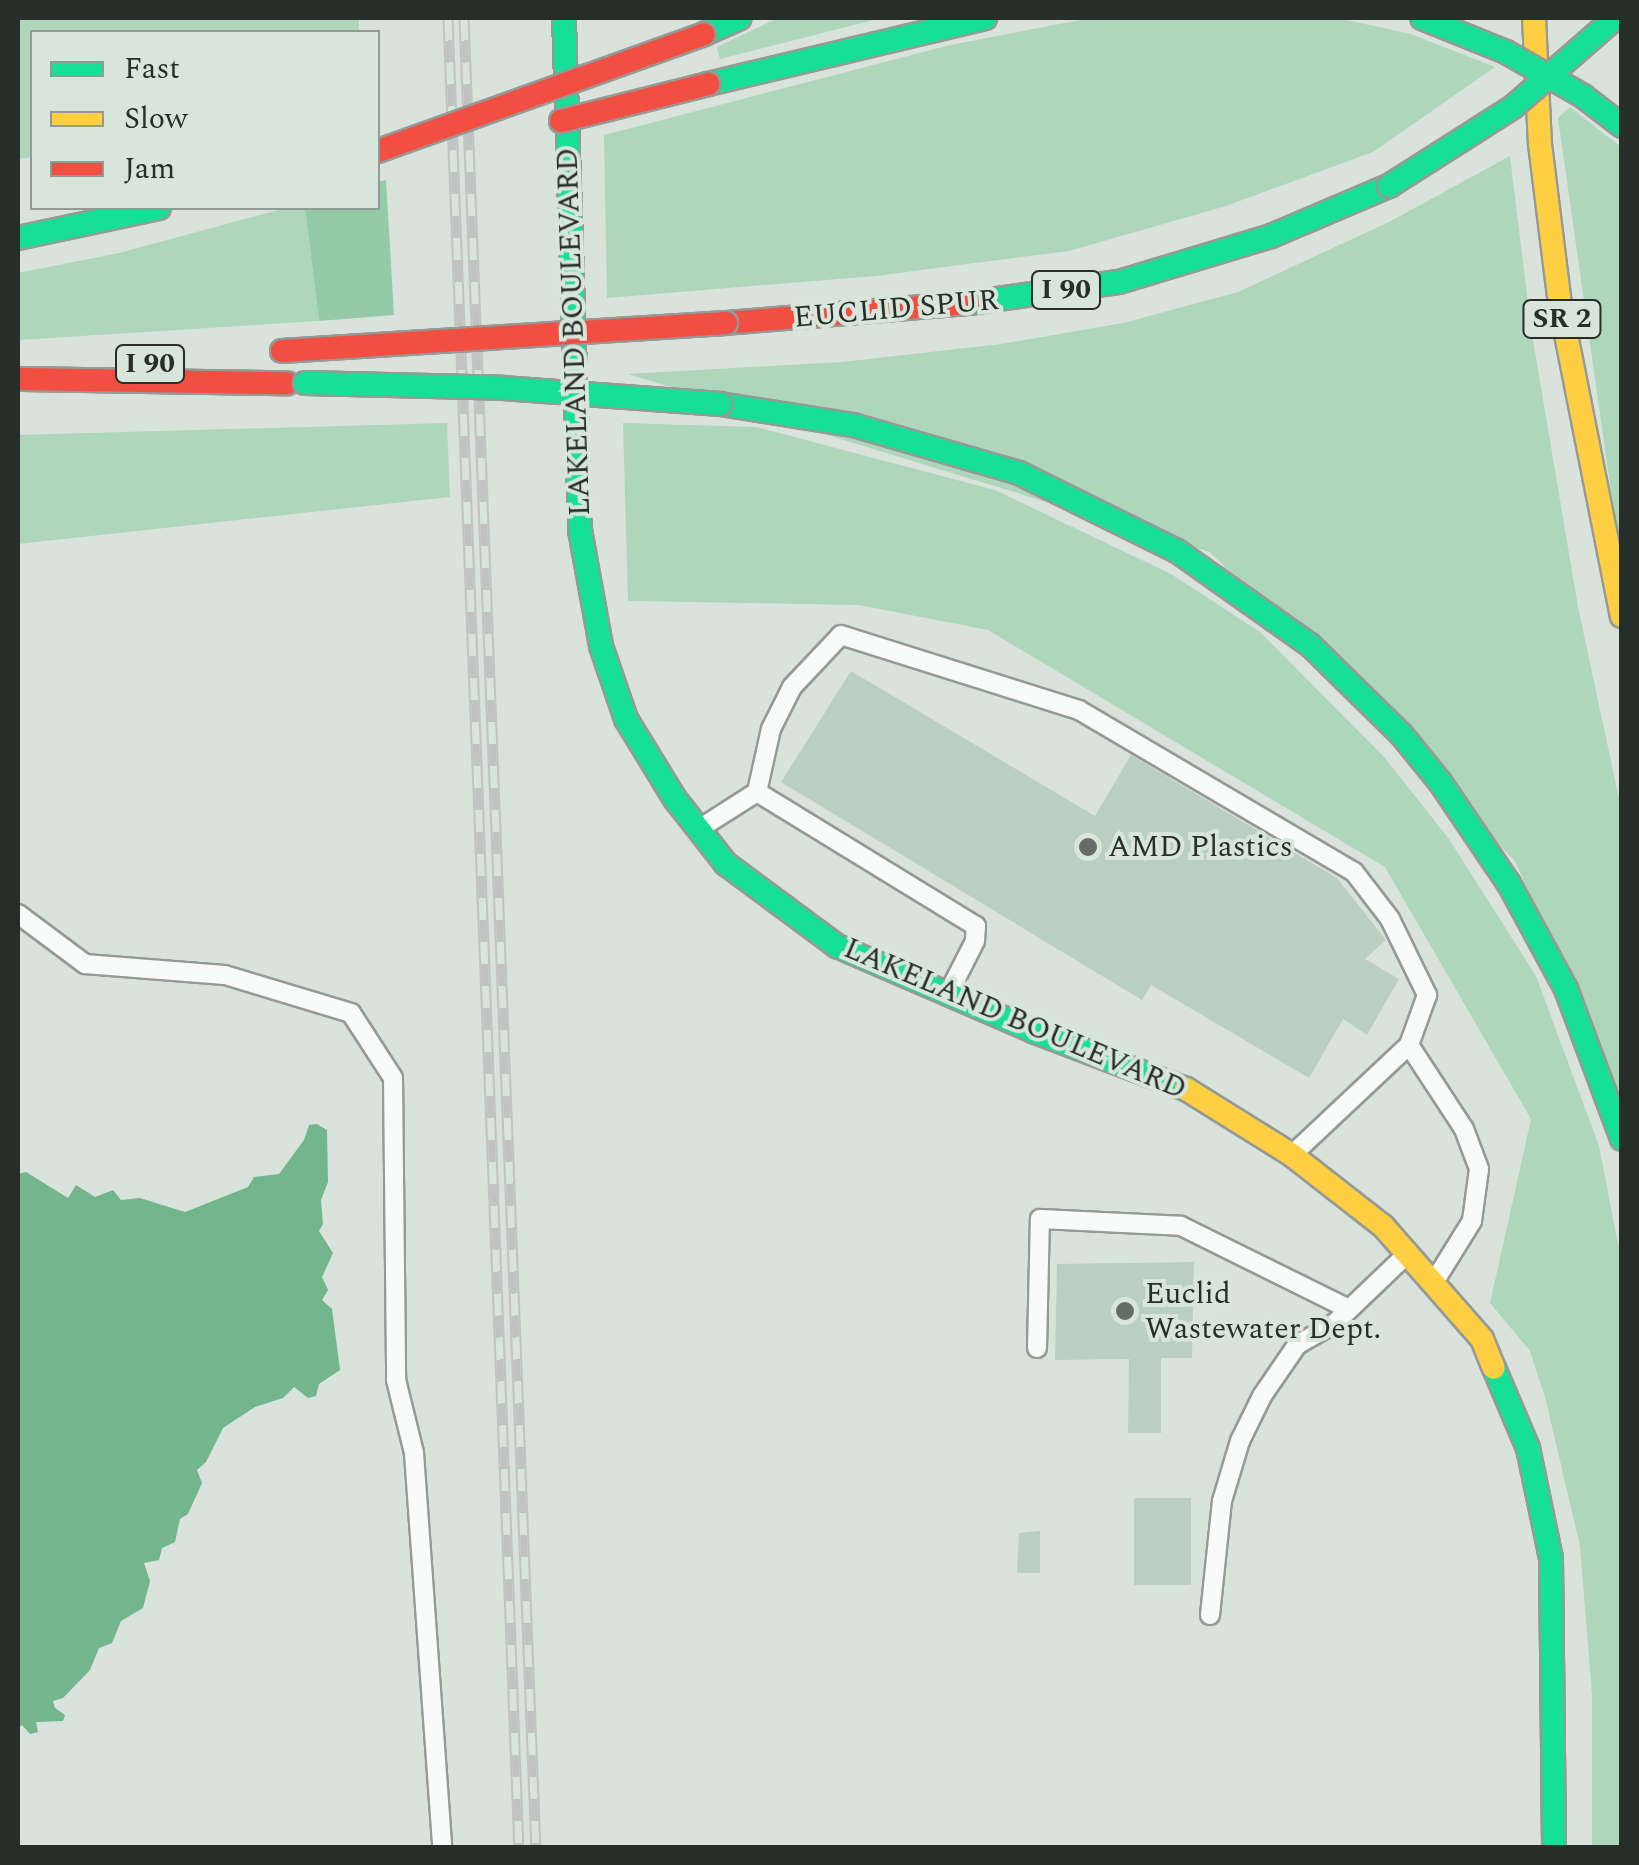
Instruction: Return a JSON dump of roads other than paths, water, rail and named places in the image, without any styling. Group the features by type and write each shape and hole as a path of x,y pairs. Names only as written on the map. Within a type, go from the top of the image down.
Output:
{"main road":[{"name":"LAKELAND BOULEVARD","path":"564,18 580,530 601,646 626,720 726,864 837,946 948,994 1175,1082 1292,1155 1383,1226 1482,1339 1528,1448 1551,1558 1554,1848"},
{"path":"380,152 560,90 740,18"},
{"path":"529,129 986,18"},
{"path":"1422,18 1519,59 1622,126"},
{"name":"SR 2","path":"1534,18 1540,144 1560,304 1622,616"},
{"name":"EUCLID SPUR","path":"273,352 964,304 1119,282 1272,236 1389,186 1513,107 1615,18"},
{"path":"380,153 474,140"},
{"path":"18,238 151,210"},
{"name":"I 90","path":"18,379 205,358"},
{"path":"18,379 503,388 720,404 853,424 1019,473 1177,552 1310,646 1401,734 1440,782 1509,884 1574,1008 1622,1139"}],"lane":[{"path":"699,829 757,792 771,729 792,687 841,636 1079,710 1354,872 1390,919 1427,995 1410,1045 1292,1155"},
{"path":"757,792 976,926 975,941 948,994"},
{"path":"18,914 84,964 224,974 350,1013 393,1078 396,1380 414,1453 442,1848"},
{"path":"1410,1045 1464,1129 1479,1169 1472,1221 1433,1282"},
{"path":"1037,1348 1040,1219 1181,1226 1350,1309"},
{"path":"1210,1615 1222,1501 1240,1441 1262,1396 1297,1345 1350,1309 1408,1252"}],"railway":[{"path":"448,18 519,1848"},
{"path":"464,18 536,1848"}],"place":[{"name":"AMD Plastics","path":"1088,847"},
{"name":"Euclid Wastewater Dept.","path":"1125,1311"}]}
